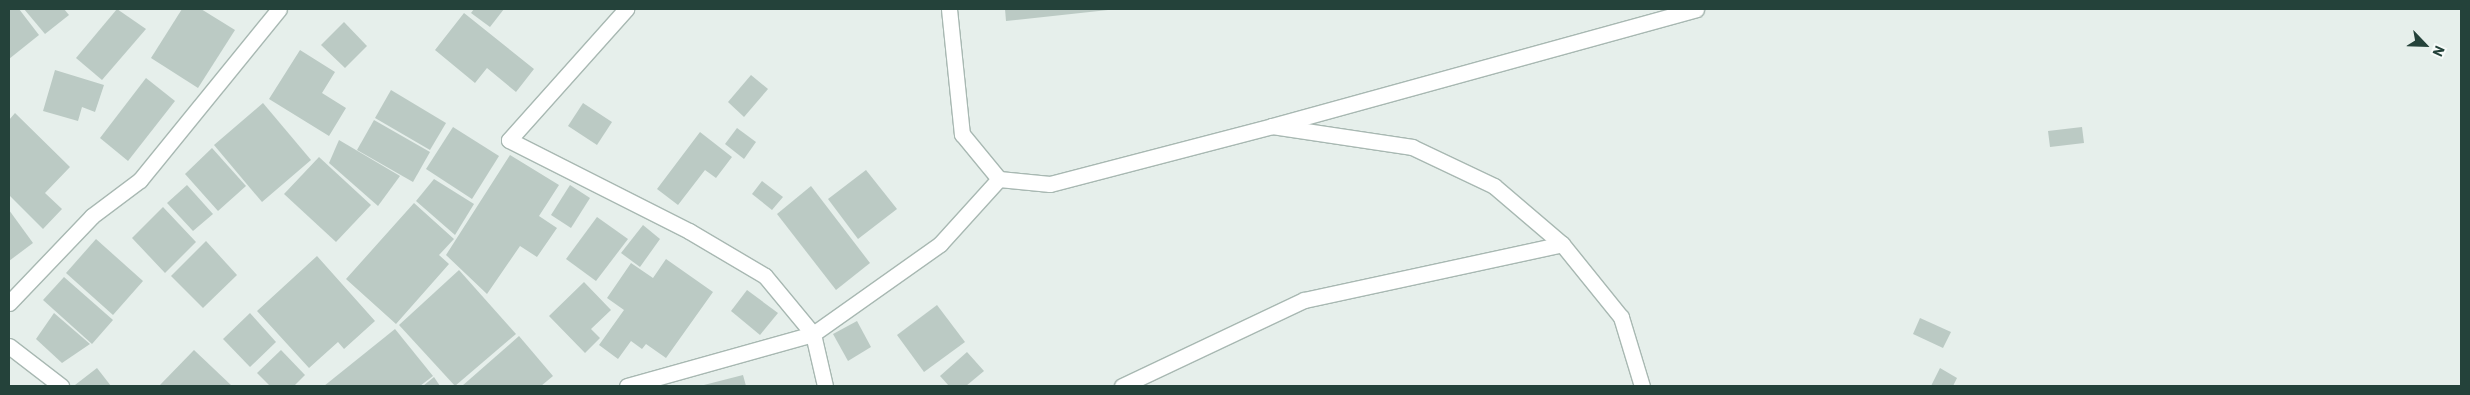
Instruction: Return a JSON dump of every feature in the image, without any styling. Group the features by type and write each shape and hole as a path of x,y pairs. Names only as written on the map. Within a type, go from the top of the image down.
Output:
{"street":[{"path":"9,302 92,216 140,180 279,9"},
{"path":"626,9 509,140 689,231 765,276 813,334 824,386"},
{"path":"949,9 962,134 998,179 1050,184 1272,126 1696,9"},
{"path":"1272,126 1412,147 1494,186 1562,244 1621,317 1642,386"},
{"path":"627,386 813,334 940,244 998,179"},
{"path":"1122,386 1304,300 1562,244"},
{"path":"9,346 61,386"}],"building":[{"path":"9,9 19,9 39,35 9,59"},
{"path":"24,9 64,9 69,15 45,34"},
{"path":"117,9 146,29 102,80 76,58"},
{"path":"182,9 201,9 235,30 198,88 151,58"},
{"path":"474,9 504,9 490,27 471,13"},
{"path":"1005,9 1108,9 1108,10 1006,21"},
{"path":"464,13 534,69 516,92 487,68 475,83 435,50"},
{"path":"344,22 367,46 345,68 321,45"},
{"path":"300,50 335,72 322,93 346,108 329,136 269,99"},
{"path":"55,70 104,85 95,112 82,107 78,121 43,111"},
{"path":"751,75 768,89 744,117 728,102"},
{"path":"146,78 175,101 128,161 100,138"},
{"path":"391,90 446,123 430,150 375,118"},
{"path":"263,103 311,160 262,202 214,145"},
{"path":"583,103 612,122 597,145 568,126"},
{"path":"15,113 70,167 45,193 62,209 43,229 9,195 9,120"},
{"path":"374,120 430,152 413,182 357,150"},
{"path":"453,127 499,156 472,199 426,169"},
{"path":"2082,127 2084,143 2050,147 2048,131"},
{"path":"737,128 756,142 744,159 725,144"},
{"path":"700,132 732,157 716,178 705,170 678,205 657,189"},
{"path":"339,140 400,176 378,206 329,163"},
{"path":"212,148 246,186 218,211 185,174"},
{"path":"510,155 559,185 539,216 557,228 537,257 520,246 487,294 446,255"},
{"path":"319,157 371,205 336,242 284,194"},
{"path":"866,170 897,209 858,239 828,199"},
{"path":"434,179 474,204 455,235 416,201"},
{"path":"762,181 783,197 772,210 752,194"},
{"path":"187,185 213,214 193,231 167,203"},
{"path":"570,185 590,198 571,228 551,215"},
{"path":"811,186 870,263 836,290 777,214"},
{"path":"414,203 454,239 439,255 449,264 396,324 346,279"},
{"path":"163,207 196,242 165,273 132,238"},
{"path":"9,210 33,243 9,261"},
{"path":"597,217 628,239 596,281 566,259"},
{"path":"643,225 660,239 640,267 621,253"},
{"path":"96,239 143,281 113,315 66,273"},
{"path":"206,241 237,275 203,308 171,276"},
{"path":"317,256 375,321 344,349 338,342 309,368 257,311"},
{"path":"666,259 713,292 666,358 646,344 642,349 631,341 618,359 599,345 624,310 607,298 631,263 653,278"},
{"path":"459,270 516,334 455,386 399,325"},
{"path":"64,277 113,320 92,344 43,300"},
{"path":"584,282 611,310 591,329 600,338 585,353 549,316"},
{"path":"747,290 778,313 760,335 731,311"},
{"path":"937,305 965,342 924,372 897,335"},
{"path":"54,313 90,344 62,363 36,339"},
{"path":"250,313 276,342 250,367 223,339"},
{"path":"1920,318 1951,332 1943,348 1913,334"},
{"path":"857,321 871,347 848,361 833,334"},
{"path":"395,329 433,376 420,386 324,386"},
{"path":"519,336 553,376 541,386 462,386"},
{"path":"194,350 232,386 159,386"},
{"path":"281,350 305,375 294,386 270,386 257,373"},
{"path":"967,352 984,371 966,386 949,386 940,376"},
{"path":"97,368 111,386 75,385"},
{"path":"1940,368 1957,378 1953,386 1931,386"},
{"path":"743,375 746,386 700,386"},
{"path":"434,377 440,386 423,386"}]}
